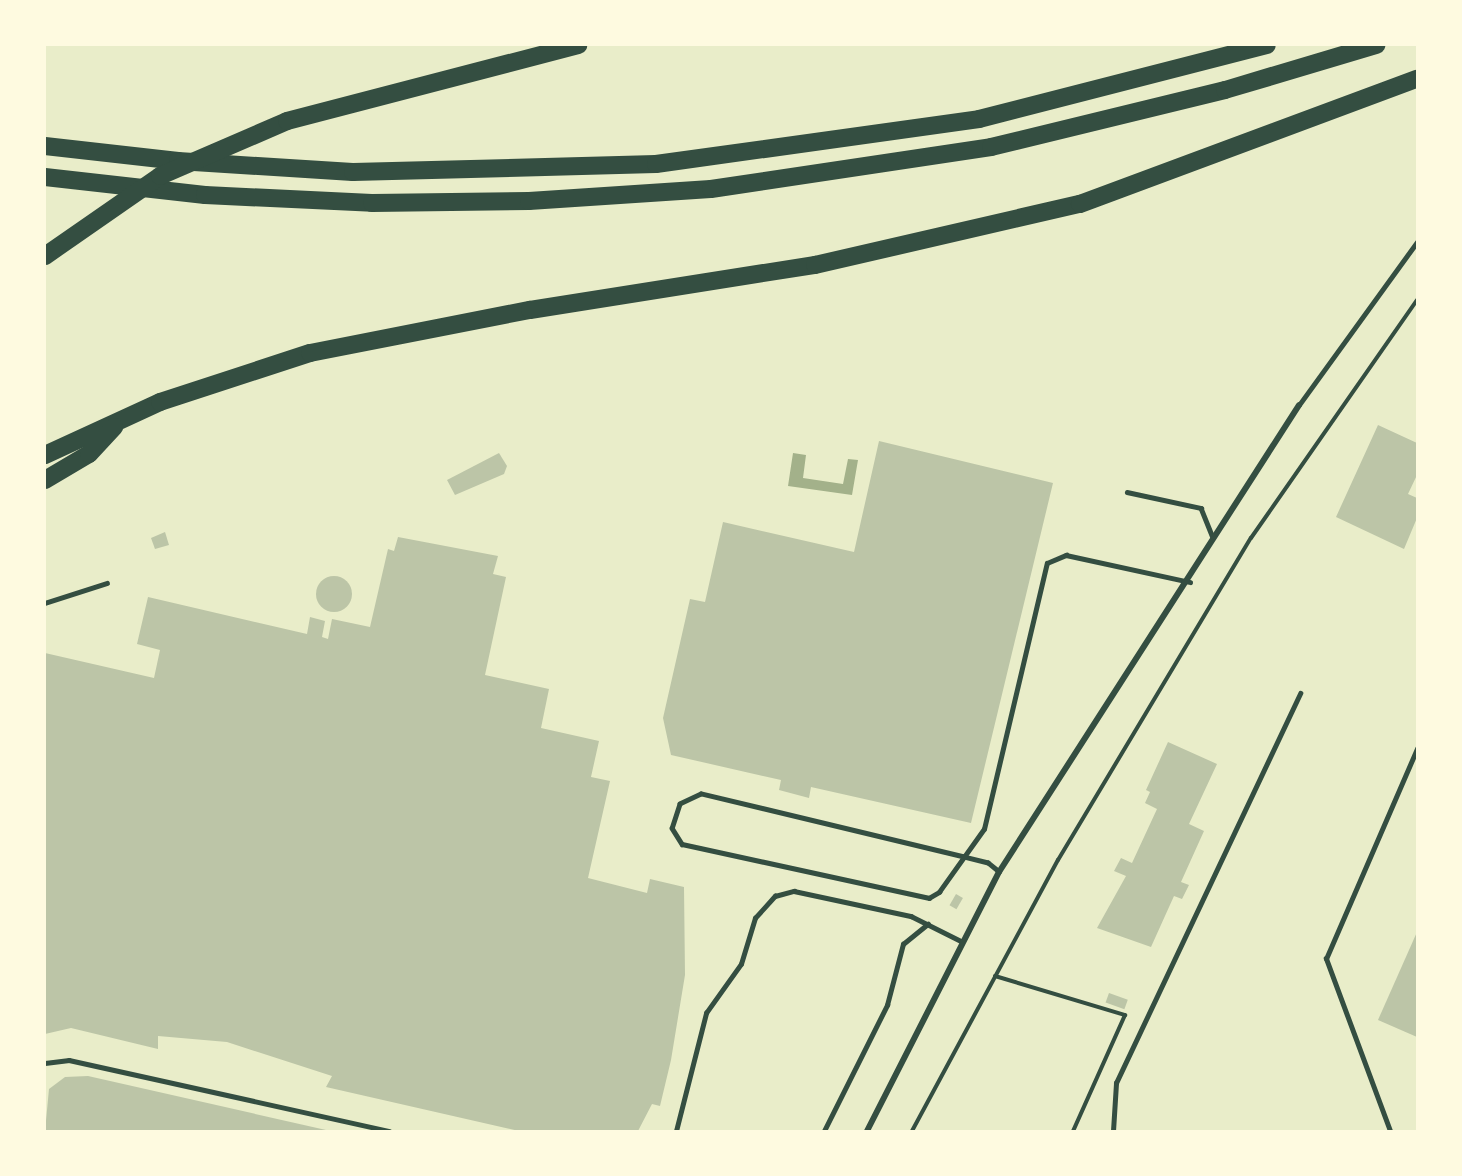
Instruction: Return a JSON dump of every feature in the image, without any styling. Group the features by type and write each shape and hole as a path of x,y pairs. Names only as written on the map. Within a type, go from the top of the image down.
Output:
{"highway":[{"path":"45,256 160,176 287,121 578,45"},
{"path":"45,146 267,168 439,173 656,164 857,140 1071,98 1267,45"},
{"path":"45,177 263,199 436,203 664,193 896,165 1089,125 1376,45"},
{"path":"45,455 220,380 310,353 530,310 815,265 1080,204 1417,79"},
{"path":"45,480 89,454 120,421"}],"street":[{"path":"867,1131 961,941 999,872 1190,582 1299,405"}],"lane":[{"path":"1299,405 1417,242"},
{"path":"1127,492 1201,508 1212,525 1213,544"},
{"path":"999,872 964,857 701,794 680,804 672,828 682,844 917,899 939,892 964,857 984,829 1043,576 1054,557 1190,582"},
{"path":"45,603 106,583"},
{"path":"1113,1131 1116,1083 1300,693"},
{"path":"1390,1131 1326,959 1417,749"},
{"path":"676,1131 706,1013 741,964 763,905 794,891 928,924 961,941"},
{"path":"824,1131 887,1005 903,944 928,924"},
{"path":"45,1063 69,1060 389,1131"}],"path":[{"path":"912,1131 995,976 1251,538 1417,300"},
{"path":"995,976 1125,1015 1073,1131"}],"shaded area":[{"path":"793,453 806,455 803,478 843,484 848,459 858,460 852,495 788,486"}],"building":[{"path":"1378,425 1417,443 1417,475 1408,494 1417,498 1417,518 1404,549 1336,517"},
{"path":"879,441 1053,483 971,823 811,787 809,798 779,790 781,780 671,755 663,718 690,599 705,602 723,522 854,552"},
{"path":"499,453 507,466 504,474 455,495 447,480"},
{"path":"165,532 169,545 155,549 151,538"},
{"path":"398,537 498,556 493,574 506,577 485,675 549,689 541,728 599,741 591,777 610,781 588,878 647,893 650,879 684,887 685,975 671,1060 660,1106 652,1104 638,1131 519,1131 326,1087 332,1076 227,1042 158,1036 158,1049 71,1028 45,1034 45,653 154,678 160,650 137,644 148,597 307,634 310,617 325,621 322,637 328,639 332,619 370,627 388,549 394,551"},
{"path":"334,576 347,581 352,594 347,607 334,612 321,607 316,594 321,581"},
{"path":"1168,742 1217,764 1189,824 1204,831 1181,882 1189,885 1182,899 1174,896 1151,947 1097,928 1126,876 1114,871 1121,858 1132,863 1157,809 1145,803 1150,792 1146,790"},
{"path":"956,894 963,898 956,909 950,905"},
{"path":"1417,932 1417,1037 1378,1020"},
{"path":"1109,993 1128,1000 1124,1009 1106,1002"},
{"path":"88,1076 326,1131 45,1131 49,1089 65,1077"}]}
